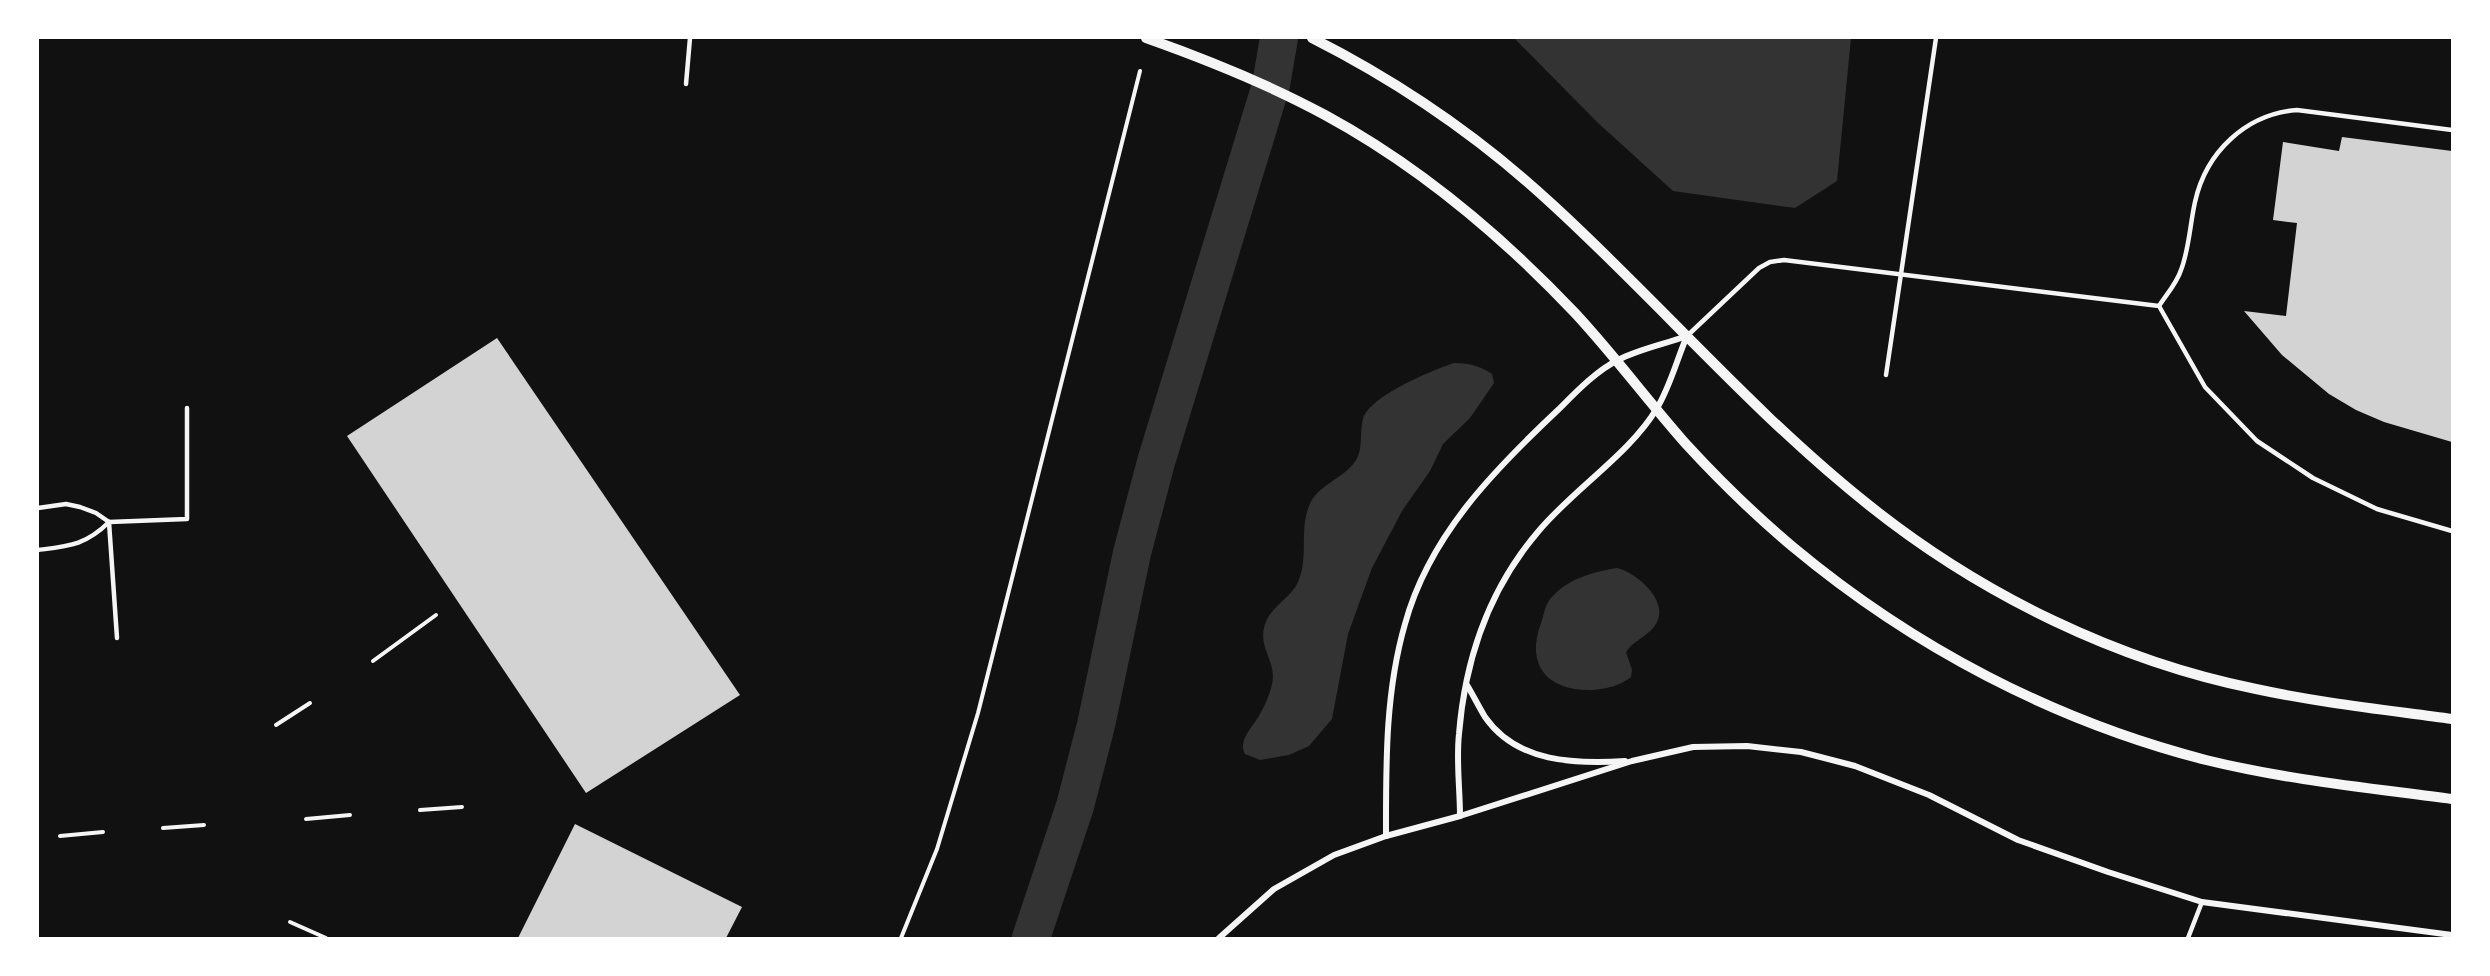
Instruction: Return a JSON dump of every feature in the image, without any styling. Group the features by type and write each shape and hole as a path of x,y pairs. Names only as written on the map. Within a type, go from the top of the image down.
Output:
{"street":[{"path":"1146,38 1193,54 1273,89 1328,117 1398,160 1472,215 1539,276 1617,360 1707,465 1792,546 1900,626 1987,677 2080,718 2142,741 2206,760 2272,774 2452,799"},
{"path":"1312,38 1344,54 1428,105 1515,172 1589,239 1816,460 1873,508 1928,548 2023,605 2126,651 2211,678 2320,701 2452,718"},
{"path":"1386,836 1386,745 1393,680 1405,623 1425,571 1446,533 1480,488 1517,448 1566,402 1617,360 1687,336"},
{"path":"1461,816 1459,734 1473,653 1486,611 1507,572 1537,532 1631,441 1657,408 1687,336"},
{"path":"1467,684 1486,719 1511,743 1528,751 1545,758 1584,763 1632,761"},
{"path":"1219,939 1274,890 1334,855 1386,836 1461,816 1632,761 1693,747 1747,746 1801,752 1855,765 1929,795 2018,840 2202,902 2452,934"}],"lane":[{"path":"686,84 690,38"},
{"path":"1886,375 1936,38"},
{"path":"2159,306 2181,271 2195,199 2211,162 2237,132 2257,120 2278,112 2297,110 2452,130"},
{"path":"1687,336 1750,275 1770,262 1797,261 2159,306"},
{"path":"2159,306 2205,387 2257,441 2313,478 2377,509 2452,531"},
{"path":"38,508 66,504 96,513 109,522 187,519 187,408"},
{"path":"38,550 74,546 99,532 109,522"},
{"path":"109,522 117,638"},
{"path":"2188,939 2202,902"}],"path":[{"path":"901,939 937,849 978,713 1140,71"},
{"path":"374,661 436,615"},
{"path":"276,725 310,703"},
{"path":"420,810 462,807"},
{"path":"306,819 350,815"},
{"path":"163,828 204,825"},
{"path":"60,836 103,832"},
{"path":"290,922 326,938"}],"shaded area":[{"path":"1514,38 1851,38 1837,181 1795,208 1673,191 1597,122"},
{"path":"1454,363 1469,364 1483,369 1492,374 1494,383 1470,418 1443,444 1430,471 1402,511 1372,568 1348,634 1332,719 1309,746 1289,755 1260,760 1245,754 1243,744 1245,738 1264,707 1272,684 1272,669 1263,636 1264,628 1270,614 1290,594 1298,582 1303,564 1306,515 1309,506 1323,488 1354,463 1360,448 1363,419 1368,410 1403,385"},
{"path":"1617,568 1643,583 1656,600 1659,609 1659,618 1654,627 1626,652 1632,670 1631,677 1613,686 1592,690 1563,686 1552,681 1544,673 1536,652 1537,638 1548,602 1560,589 1575,580"}],"building":[{"path":"2342,137 2452,151 2452,442 2384,422 2356,410 2329,394 2282,355 2244,311 2286,316 2297,223 2273,220 2283,142 2339,151"},
{"path":"497,338 740,695 586,793 347,436"},
{"path":"575,824 742,907 726,938 518,938"}],"waterway":[{"path":"1031,938 1075,806 1096,725 1132,553 1156,462 1271,85 1279,38"}]}
